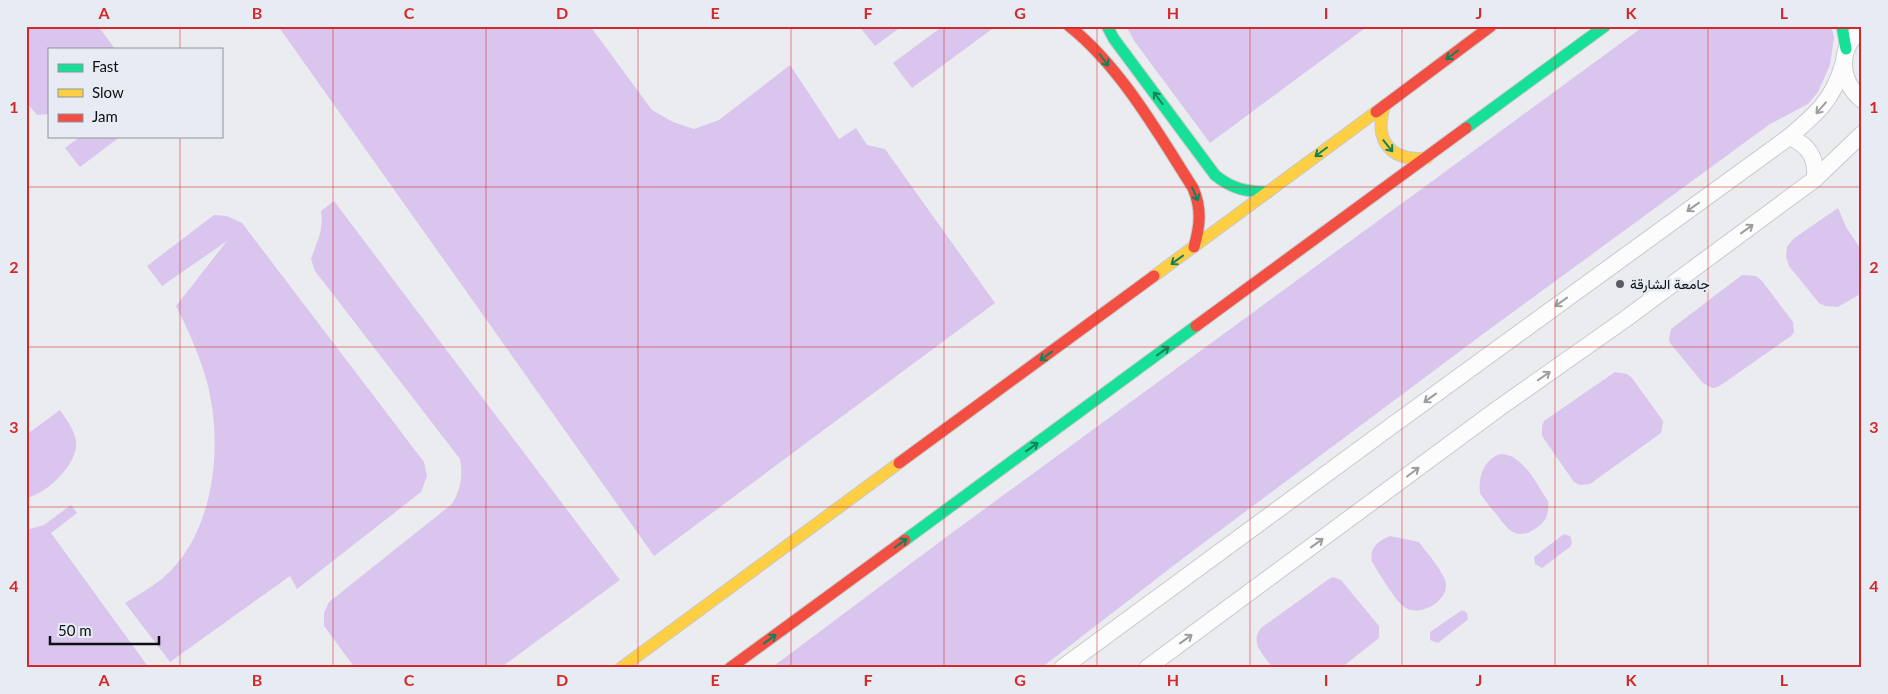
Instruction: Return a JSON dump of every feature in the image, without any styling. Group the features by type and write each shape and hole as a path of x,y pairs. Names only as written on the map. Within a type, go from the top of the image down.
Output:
{"street":[{"path":"1069,26 1098,51 1125,86 1193,188 1199,200 1201,215 1194,247"},
{"path":"1107,26 1114,39 1215,175 1226,185 1239,190 1268,192"},
{"path":"621,668 1491,26"},
{"path":"730,668 1605,26"},
{"path":"1842,26 1848,84 1862,100"},
{"path":"1062,668 1402,418 1790,137 1820,110 1831,96 1839,80 1850,41 1862,29"},
{"path":"1385,105 1380,128 1381,136 1390,149 1403,158 1411,160 1427,158"},
{"path":"1160,139 1178,126"},
{"path":"1147,668 1499,408 1624,320 1815,179 1862,134"},
{"path":"1790,137 1800,141 1808,148 1814,158 1816,168 1815,179"}],"shaded area":[{"path":"26,26 98,26 114,48 48,48 48,114 37,115 26,102"},
{"path":"278,26 590,26 652,110 673,122 694,129 719,120 790,65 839,139 856,128 867,145 885,149 995,303 654,556"},
{"path":"859,26 902,26 875,46"},
{"path":"943,26 991,26 992,29 912,88 893,63"},
{"path":"1126,26 1368,26 1210,143 1135,42"},
{"path":"1644,26 1831,26 1834,37 1830,65 1818,92 1808,104 1770,124 1483,334 1186,556 1041,668 771,668 949,535"},
{"path":"78,138 118,138 80,167 65,148"},
{"path":"334,201 620,580 500,668 355,668 324,626 324,613 329,602 452,504 461,477 460,459 315,271 311,259 321,230 321,211"},
{"path":"1838,208 1846,227 1862,251 1862,293 1838,307 1825,306 1819,303 1789,266 1786,256 1787,247 1793,239"},
{"path":"214,215 227,216 242,223 424,462 427,476 421,492 297,589 290,576 170,662 125,603 163,578 181,559 195,535 205,509 212,482 214,453 214,425 210,397 198,355 176,306 227,241 162,286 147,266"},
{"path":"1742,275 1756,276 1762,281 1793,322 1794,332 1718,387 1712,388 1703,383 1670,343 1671,329"},
{"path":"1615,372 1627,374 1632,378 1663,421 1661,433 1590,484 1580,485 1574,482 1542,436 1542,426 1544,421"},
{"path":"60,410 74,432 76,450 67,468 52,484 26,498 26,435"},
{"path":"1501,454 1516,459 1523,465 1548,501 1546,518 1532,531 1520,534 1510,530 1480,493 1480,480 1484,469 1491,459"},
{"path":"71,505 77,513 51,533 149,668 26,668 26,530 44,525"},
{"path":"1564,534 1570,536 1571,546 1542,568 1535,564 1534,557"},
{"path":"1390,536 1419,542 1445,579 1445,591 1442,597 1430,607 1416,611 1409,610 1403,606 1372,562 1371,557 1375,546"},
{"path":"1333,577 1341,580 1379,626 1379,638 1341,668 1273,668 1257,644 1258,633 1261,628"},
{"path":"1462,610 1467,613 1468,619 1466,621 1438,643 1430,640 1430,632"}],"traffic: fast":[{"path":"1107,26 1114,39 1215,175 1228,184 1240,189 1268,192"},
{"path":"1466,128 1605,26"},
{"path":"1842,26 1846,49"},
{"path":"905,540 1196,326"}],"traffic: slow":[{"path":"1385,105 1381,129 1383,138 1388,146 1394,152 1403,156 1427,158"},
{"path":"1154,276 1376,112"},
{"path":"621,668 899,463"}],"traffic: jam":[{"path":"1069,26 1088,42 1121,80 1152,123 1193,188 1199,210 1198,232 1194,247"},
{"path":"1376,112 1491,26"},
{"path":"1196,326 1466,128"},
{"path":"899,463 1154,276"},
{"path":"730,668 905,540"}],"place":[{"name":"جامعة الشارقة","path":"1620,284"}]}
